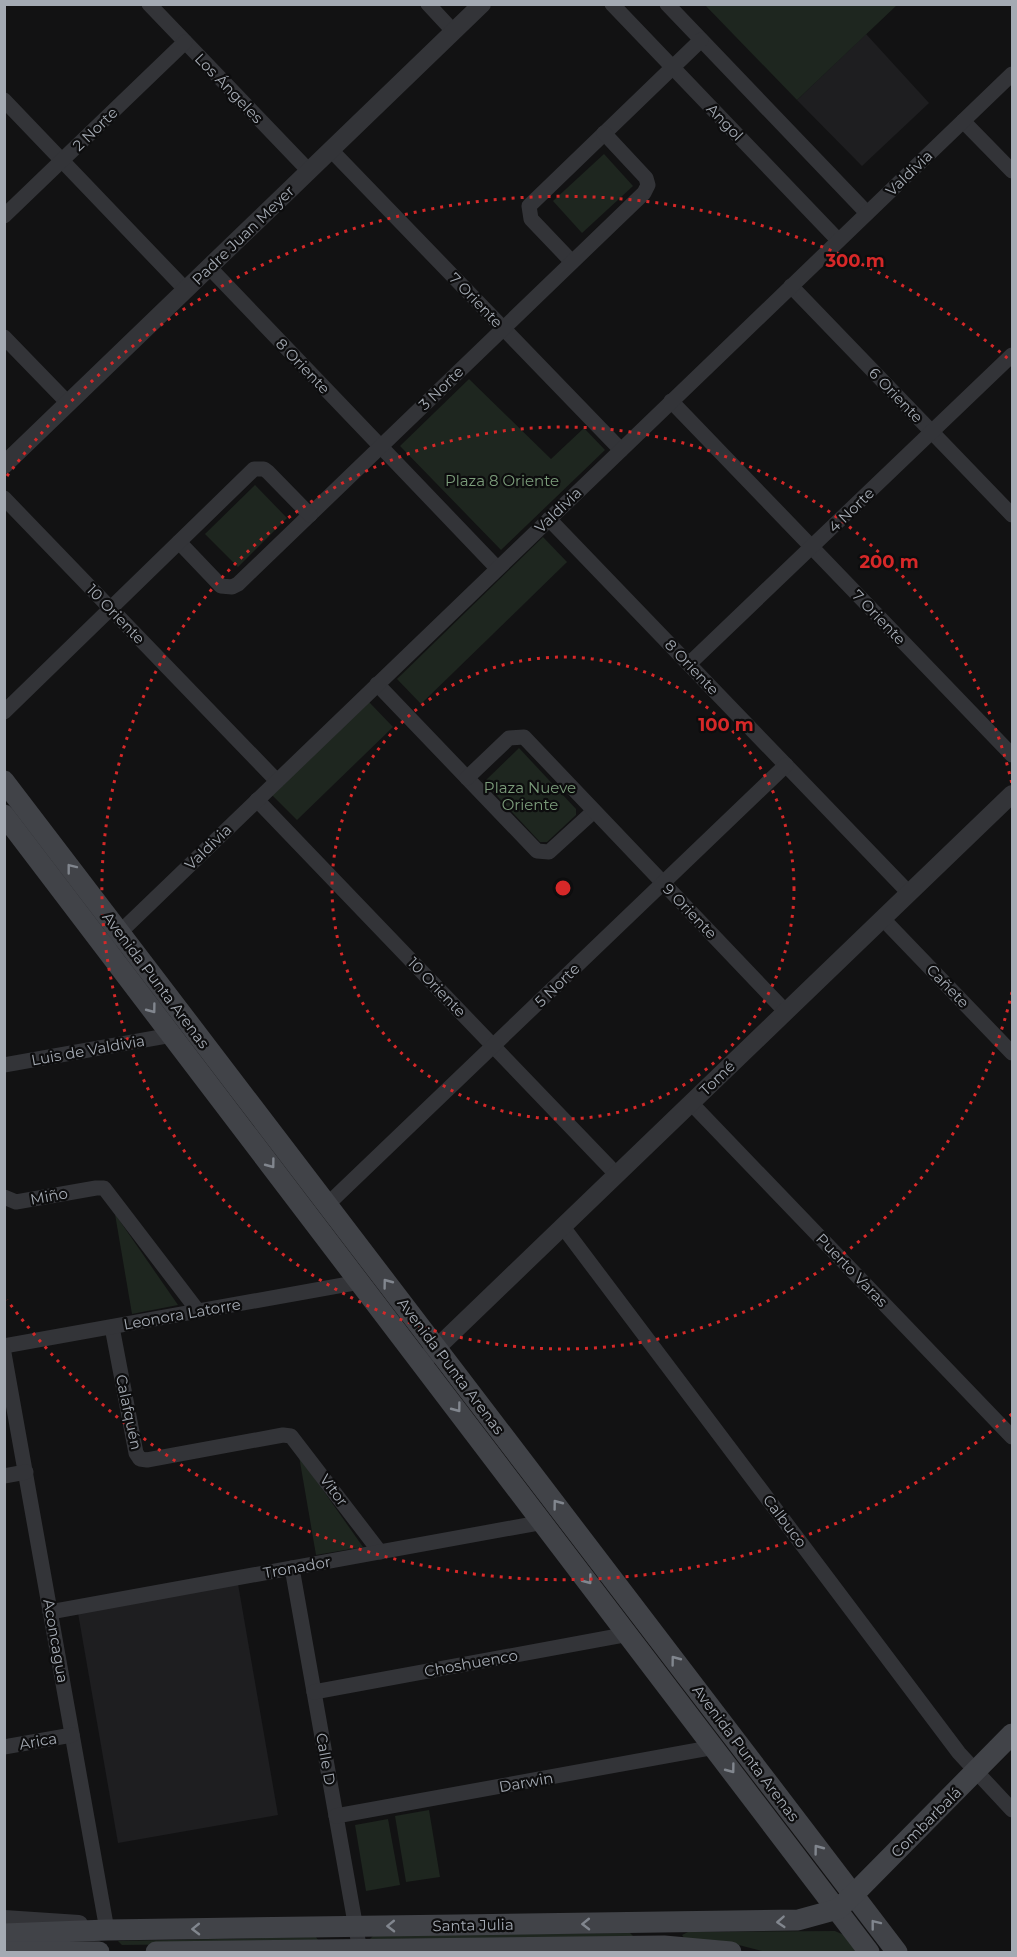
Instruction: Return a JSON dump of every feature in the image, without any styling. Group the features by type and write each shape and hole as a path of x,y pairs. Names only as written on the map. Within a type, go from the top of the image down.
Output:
{"main road":[{"name":"Avenida Punta Arenas","path":"4,781 328,1204 544,1522 715,1748 845,1902 897,1953"},
{"name":"Avenida Punta Arenas","path":"4,815 360,1282 429,1354 845,1902 869,1953"},
{"name":"Combarbalá","path":"845,1902 1012,1734"},
{"name":"Santa Julia","path":"4,1934 107,1930 779,1922 814,1917 845,1902"},
{"name":"Santa Julia","path":"156,1953 700,1948 731,1953"},
{"path":"4,1952 99,1953"}],"street":[{"name":"Los Ángeles","path":"149,4 309,171"},
{"name":"Padre Juan Meyer","path":"4,465 482,4"},
{"name":"Angol","path":"612,4 838,240"},
{"path":"667,4 867,213"},
{"path":"432,6 454,32"},
{"path":"572,262 531,219 528,211 532,202 701,40"},
{"name":"2 Norte","path":"4,216 185,42"},
{"name":"Valdivia","path":"105,947 1012,74"},
{"path":"4,100 186,290"},
{"path":"963,121 1012,171"},
{"name":"3 Norte","path":"179,542 221,586 232,587 381,447 644,193 648,185 644,175 604,134"},
{"name":"7 Oriente","path":"331,150 621,450"},
{"name":"8 Oriente","path":"209,267 497,568"},
{"name":"6 Oriente","path":"791,286 932,432 1009,505"},
{"path":"4,337 68,404"},
{"name":"4 Norte","path":"689,664 1012,355"},
{"name":"7 Oriente","path":"671,401 1012,755"},
{"path":"4,712 250,472 259,468 268,472 310,515"},
{"name":"10 Oriente","path":"4,498 277,781"},
{"name":"8 Oriente","path":"549,519 909,893"},
{"path":"377,684 541,853 553,849 594,811"},
{"name":"9 Oriente","path":"467,778 509,738 519,735 527,740 786,1012"},
{"name":"5 Norte","path":"328,1204 786,765"},
{"name":"Tomé","path":"429,1354 1012,794"},
{"name":"10 Oriente","path":"257,800 617,1175"},
{"name":"Cañete","path":"883,919 1012,1053"},
{"name":"Luis de Valdivia","path":"4,1065 172,1035"},
{"name":"Puerto Varas","path":"691,1103 1012,1437"},
{"name":"Miño","path":"4,1197 16,1202 96,1188 108,1191 198,1311"},
{"name":"Calbuco","path":"563,1227 975,1771 1012,1810"},
{"name":"Leonora Latorre","path":"4,1346 360,1282"},
{"name":"Calafquén","path":"112,1327 136,1453 140,1459 147,1460 284,1435"},
{"name":"Aconcagua","path":"4,1353 107,1930"},
{"name":"Vitor","path":"284,1435 297,1441 380,1552"},
{"path":"4,1476 26,1472"},
{"name":"Tronador","path":"50,1612 544,1522"},
{"name":"Calle D","path":"292,1568 360,1951"},
{"name":"Choshuenco","path":"314,1692 629,1634"},
{"name":"Arica","path":"4,1747 72,1735"},
{"name":"Darwin","path":"336,1815 715,1748"},
{"name":"Santa Julia","path":"4,1919 62,1922 107,1930"},
{"path":"323,1952 327,1927"}],"shaded area":[{"path":"866,34 929,103 862,166 797,100"},
{"path":"238,1584 278,1815 118,1843 78,1613"}],"green space":[{"path":"705,5 897,5 797,100"},
{"path":"604,154 633,186 582,233 553,201"},
{"name":"Plaza 8 Oriente","path":"469,379 551,459 584,428 605,450 501,550 400,446"},
{"path":"255,485 287,518 238,567 205,534"},
{"path":"543,537 567,562 421,704 397,679"},
{"path":"369,702 393,727 297,820 272,795"},
{"name":"Plaza Nueve Oriente","path":"519,748 576,809 576,815 547,842 540,842 484,782"},
{"path":"115,1214 178,1305 132,1314"},
{"path":"299,1456 363,1547 316,1555"},
{"path":"429,1810 440,1877 406,1882 395,1816"},
{"path":"388,1819 400,1885 366,1891 355,1825"},
{"path":"835,1931 844,1935 857,1952 766,1952 723,1941 685,1939 682,1935 688,1932"},
{"path":"630,1933 634,1937 370,1939 374,1935"},
{"path":"316,1937 318,1940 314,1943 122,1945 118,1941"}]}
